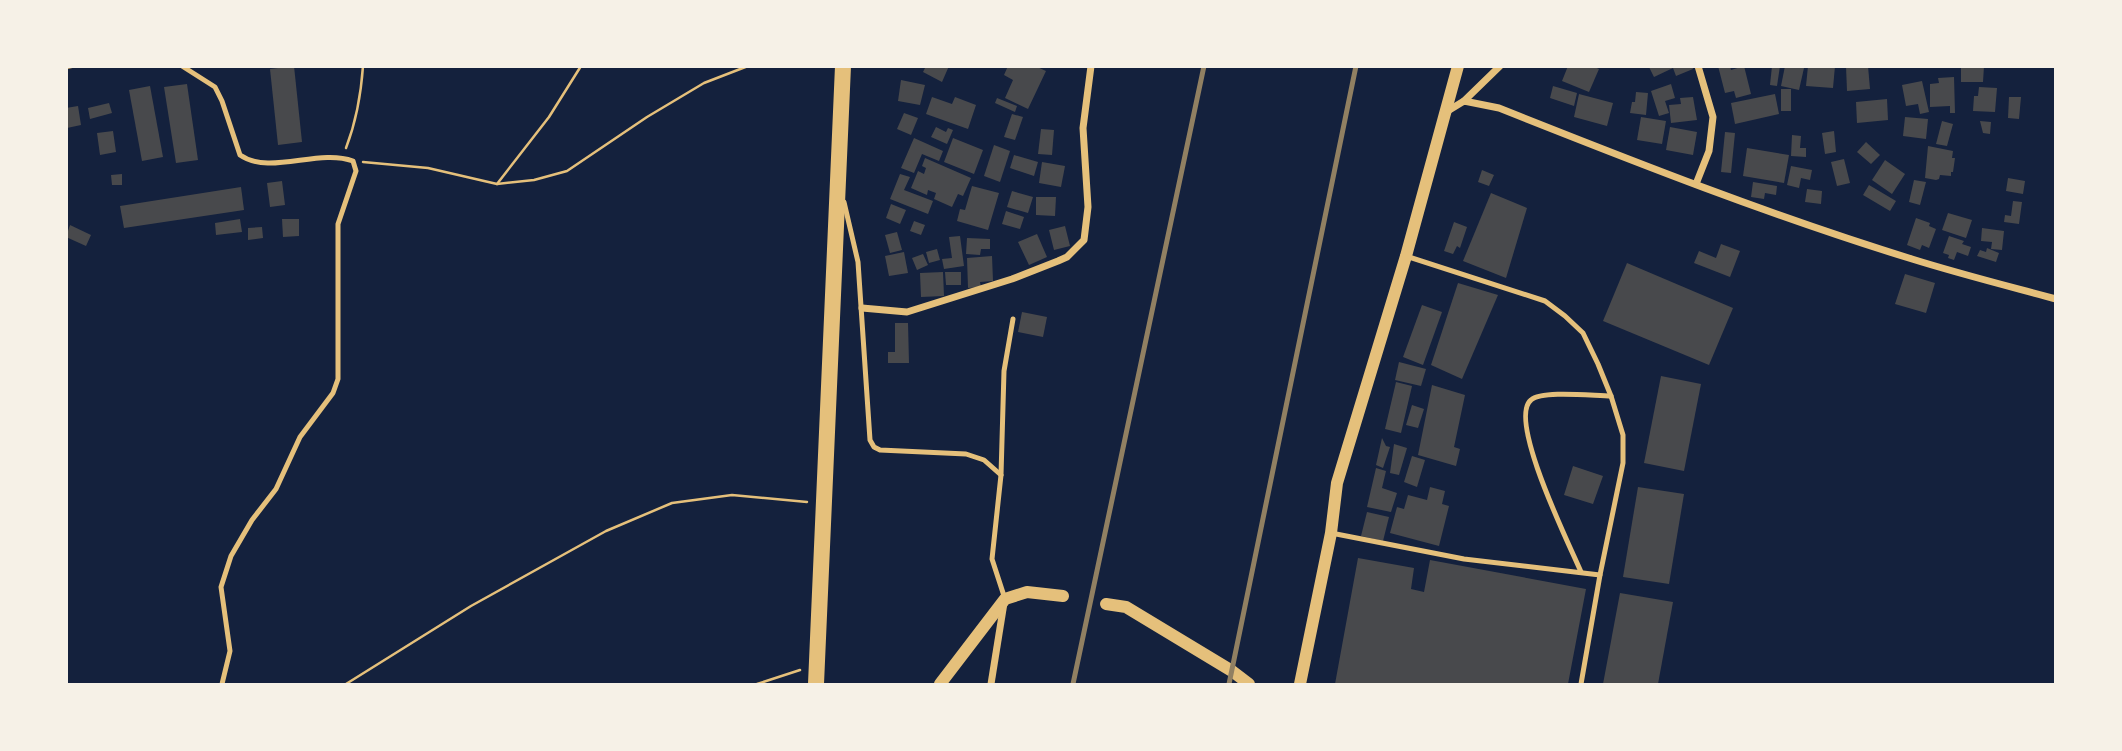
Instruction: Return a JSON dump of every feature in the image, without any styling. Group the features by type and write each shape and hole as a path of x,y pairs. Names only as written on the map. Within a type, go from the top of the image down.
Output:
{"main road":[{"path":"816,684 843,66"}],"street":[{"path":"862,308 907,312 1012,279 1058,261 1067,257 1084,240 1088,206 1083,128 1091,66"},
{"path":"1300,684 1331,533 1337,483 1406,256 1458,66"},
{"path":"1445,112 1464,101 1500,66"},
{"path":"1696,184 1709,151 1713,117 1698,66"},
{"path":"1464,101 1499,108 1696,184 1913,259 2056,299"},
{"path":"940,684 1005,599 1027,592 1063,596"},
{"path":"991,684 1005,599"},
{"path":"1106,604 1126,607 1249,684"}],"lane":[{"path":"182,66 215,87 240,155 247,160 274,162 342,157 353,161 356,171 338,224 338,379 333,393 300,437 275,489 252,520 231,556 222,587 230,651 222,684"},
{"path":"837,175 858,262 870,440 880,450 966,454 984,460 1001,475"},
{"path":"1406,256 1545,301 1583,334 1611,396 1623,435 1623,463 1581,684"},
{"path":"1005,599 992,559 1001,475 1004,370 1013,319"},
{"path":"1581,572 1540,478 1525,420 1525,407 1532,398 1544,395 1611,396"},
{"path":"1331,533 1464,559 1600,575"}],"path":[{"path":"66,68 76,66"},
{"path":"342,157 353,130 361,94 363,66"},
{"path":"497,184 549,117 581,66"},
{"path":"353,161 428,168 497,184 534,180 567,171 670,103 705,83 748,66"},
{"path":"346,684 471,606 606,531 673,503 732,495 824,504"},
{"path":"757,684 817,664"}],"building":[{"path":"294,66 302,142 278,145 270,69"},
{"path":"926,66 949,66 942,82 923,72"},
{"path":"1008,66 1035,66 1046,71 1028,109 1005,98 1013,80 1004,75"},
{"path":"1568,66 1592,66 1599,69 1589,92 1562,81"},
{"path":"1692,66 1693,69 1676,76 1673,68 1654,77 1649,67"},
{"path":"1718,66 1730,66 1731,70 1744,66 1751,94 1736,98 1734,91 1725,93"},
{"path":"1772,66 1780,66 1777,86 1770,85"},
{"path":"1785,66 1804,68 1799,90 1781,86"},
{"path":"1808,66 1835,66 1833,88 1806,86"},
{"path":"1846,66 1868,66 1870,89 1847,91"},
{"path":"1961,66 1984,66 1983,82 1961,82"},
{"path":"1954,77 1955,113 1950,113 1950,106 1930,107 1930,84 1939,83 1938,78"},
{"path":"901,80 925,85 920,105 898,101"},
{"path":"1922,81 1929,112 1920,114 1918,104 1906,106 1902,85"},
{"path":"187,84 198,160 176,163 164,87"},
{"path":"1671,84 1675,98 1665,101 1669,113 1659,116 1651,91"},
{"path":"150,86 163,157 142,161 129,90"},
{"path":"1553,86 1577,93 1574,106 1550,98"},
{"path":"1979,87 1997,88 1995,112 1973,111 1974,96 1978,96"},
{"path":"1781,89 1791,89 1791,111 1781,111"},
{"path":"1636,92 1648,93 1646,115 1630,113"},
{"path":"1579,94 1613,103 1607,126 1574,117"},
{"path":"1775,94 1779,114 1735,124 1731,103"},
{"path":"932,97 952,104 955,97 976,105 968,129 926,114"},
{"path":"1693,97 1697,120 1671,123 1669,105 1681,104 1680,98"},
{"path":"2009,97 2021,97 2019,119 2008,118"},
{"path":"997,98 1017,106 1015,112 995,103"},
{"path":"1887,99 1888,120 1857,123 1856,102"},
{"path":"109,103 112,113 90,119 88,108"},
{"path":"78,106 81,125 67,128 66,108"},
{"path":"904,113 918,118 911,135 897,129"},
{"path":"1012,114 1023,117 1015,140 1004,137"},
{"path":"1641,117 1666,121 1662,144 1637,140"},
{"path":"1905,117 1928,119 1926,139 1903,136"},
{"path":"1942,121 1953,124 1947,146 1936,144"},
{"path":"1980,121 1991,122 1990,134 1983,133"},
{"path":"936,127 946,132 948,128 953,130 947,144 931,137"},
{"path":"1670,127 1697,132 1693,155 1666,150"},
{"path":"1041,129 1054,130 1052,155 1038,154"},
{"path":"113,131 116,152 100,155 97,133"},
{"path":"1834,131 1836,152 1825,154 1822,133"},
{"path":"1725,132 1735,133 1731,173 1721,172"},
{"path":"1792,135 1801,136 1800,148 1806,148 1806,157 1791,156"},
{"path":"914,138 943,151 939,161 922,154 914,173 901,168"},
{"path":"953,138 983,150 974,174 944,162"},
{"path":"1866,142 1880,155 1871,164 1857,152"},
{"path":"994,145 1010,151 1000,182 984,176"},
{"path":"1928,146 1953,151 1952,158 1955,158 1951,176 1940,175 1936,180 1925,178"},
{"path":"1747,148 1789,155 1784,183 1743,176"},
{"path":"1014,155 1038,162 1034,176 1010,168"},
{"path":"925,158 971,178 963,196 958,194 952,207 934,199 936,193 928,190 927,195 911,188 918,171 924,174 926,168 922,166"},
{"path":"1844,159 1850,183 1837,186 1831,162"},
{"path":"1885,160 1905,174 1892,194 1872,180"},
{"path":"1042,162 1065,166 1061,187 1039,183"},
{"path":"1791,166 1812,170 1810,180 1801,178 1799,188 1787,185"},
{"path":"1482,170 1494,175 1489,186 1478,182"},
{"path":"122,174 122,185 112,185 111,175"},
{"path":"900,174 910,177 904,190 933,201 928,214 890,199"},
{"path":"2008,178 2025,181 2023,194 2006,191"},
{"path":"1914,180 1926,182 1920,205 1909,202"},
{"path":"282,181 285,205 270,207 267,183"},
{"path":"1753,182 1777,186 1776,195 1765,193 1764,199 1751,197"},
{"path":"1869,185 1896,201 1890,211 1863,195"},
{"path":"972,186 999,193 988,230 957,221 960,209 965,210"},
{"path":"241,187 244,210 124,228 120,206"},
{"path":"1807,189 1822,191 1821,204 1805,202"},
{"path":"1012,191 1033,197 1028,213 1007,207"},
{"path":"1491,193 1527,208 1506,278 1463,261"},
{"path":"1036,197 1056,197 1055,216 1036,215"},
{"path":"2013,201 2022,202 2019,224 2004,222 2005,215 2011,216"},
{"path":"891,204 906,210 900,224 886,218"},
{"path":"1006,211 1024,217 1020,229 1002,224"},
{"path":"1948,213 1972,220 1966,238 1942,230"},
{"path":"1916,218 1930,223 1929,226 1936,229 1929,248 1922,245 1920,250 1907,245"},
{"path":"240,219 242,232 216,235 215,223"},
{"path":"282,219 299,219 299,236 283,237"},
{"path":"914,221 925,225 921,235 910,231"},
{"path":"1454,222 1467,227 1460,248 1457,246 1453,254 1444,251"},
{"path":"70,225 91,235 86,246 66,237"},
{"path":"1065,226 1070,246 1054,250 1049,230"},
{"path":"262,227 263,238 248,240 248,228"},
{"path":"1982,228 2004,231 2002,250 1991,249 1992,242 1981,241"},
{"path":"897,232 902,250 890,253 885,235"},
{"path":"1037,234 1047,257 1029,265 1018,242"},
{"path":"960,236 964,266 944,269 942,259 952,258 949,237"},
{"path":"1949,236 1964,241 1962,244 1971,247 1968,256 1957,252 1954,260 1943,253"},
{"path":"967,238 990,239 990,249 981,249 980,255 966,254"},
{"path":"1721,244 1740,251 1730,277 1694,263 1699,251 1716,258"},
{"path":"1987,248 1999,253 1996,262 1977,256 1980,250 1986,252"},
{"path":"937,249 940,260 929,263 926,252"},
{"path":"904,252 908,273 889,276 885,256"},
{"path":"923,254 928,265 917,270 912,258"},
{"path":"992,256 993,281 980,282 981,287 968,288 967,258"},
{"path":"1627,263 1733,308 1709,365 1603,321"},
{"path":"943,272 944,296 921,297 920,273"},
{"path":"945,272 961,272 961,285 946,285"},
{"path":"1905,274 1935,283 1926,313 1895,304"},
{"path":"1458,283 1498,295 1462,379 1431,365"},
{"path":"1422,305 1442,312 1423,365 1403,357"},
{"path":"1022,312 1047,317 1043,337 1018,332"},
{"path":"895,323 908,323 909,363 888,363 888,352 895,352"},
{"path":"1399,362 1426,369 1421,386 1395,380"},
{"path":"1661,376 1701,384 1684,471 1644,463"},
{"path":"1396,382 1412,386 1401,433 1385,429"},
{"path":"1432,385 1465,395 1454,447 1460,449 1456,466 1418,455"},
{"path":"1412,405 1424,409 1418,428 1406,425"},
{"path":"1382,438 1386,446 1390,447 1383,468 1376,465"},
{"path":"1394,444 1407,448 1399,475 1390,473"},
{"path":"1412,456 1425,460 1417,487 1404,482"},
{"path":"1573,466 1603,476 1593,504 1564,495"},
{"path":"1376,468 1386,471 1382,488 1397,493 1391,512 1367,507"},
{"path":"1430,487 1445,491 1442,504 1449,506 1439,546 1390,533 1397,507 1404,509 1408,495 1427,500"},
{"path":"1638,487 1684,494 1669,584 1623,577"},
{"path":"1367,512 1389,517 1383,541 1361,536"},
{"path":"1358,558 1414,568 1411,589 1424,592 1430,560 1586,589 1568,684 1335,684"},
{"path":"1620,593 1673,602 1658,684 1603,684"}],"railway":[{"path":"1073,684 1204,66"},
{"path":"1229,684 1356,66"}]}
